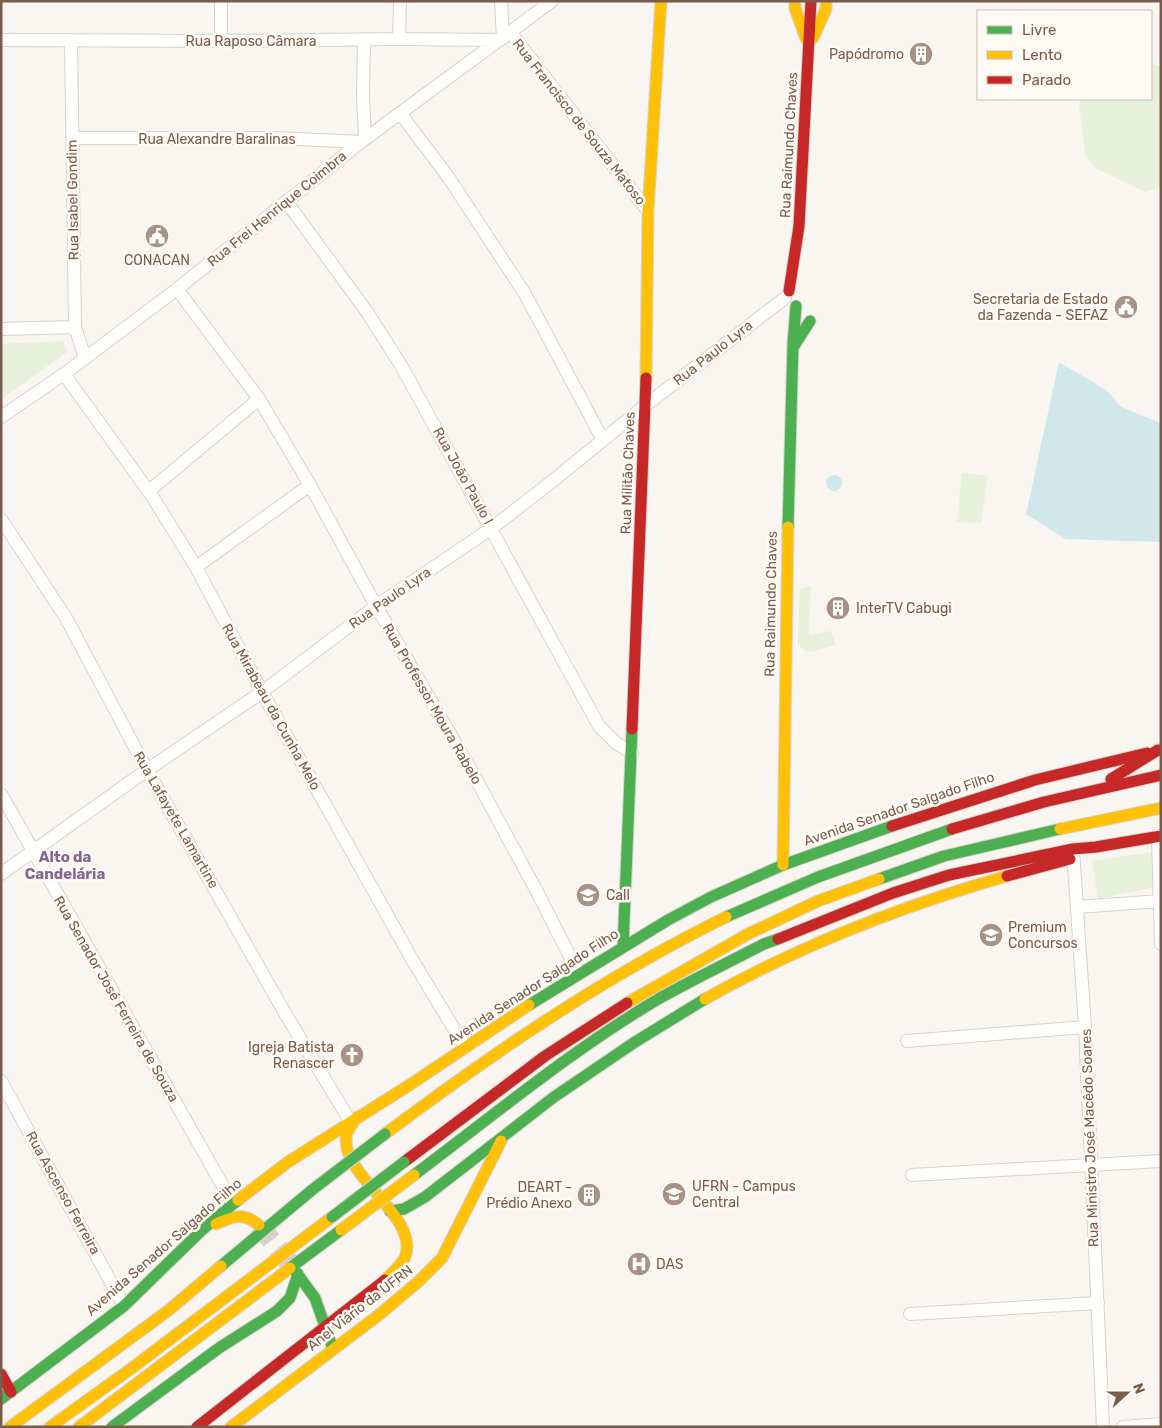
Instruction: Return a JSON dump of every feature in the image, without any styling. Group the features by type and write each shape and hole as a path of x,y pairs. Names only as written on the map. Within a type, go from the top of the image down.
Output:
{"main road":[{"name":"Rua Militão Chaves","path":"623,947 646,405 648,211 661,1"},
{"name":"Rua Raimundo Chaves","path":"795,1 795,8 809,48"},
{"name":"Rua Raimundo Chaves","path":"783,864 785,666 793,346 790,271 797,244 811,1"},
{"name":"Rua Raimundo Chaves","path":"809,48 826,9 826,1"},
{"path":"793,346 810,322"},
{"path":"1098,788 1160,750"},
{"name":"Avenida Senador Salgado Filho","path":"6,1395 124,1306 202,1230 288,1162 579,974 711,897 783,864 925,814 1035,780 1160,750"},
{"path":"10,1427 169,1310 312,1190 385,1134 535,1028 612,978 718,920 781,892 886,851 950,830 1098,788 1161,775"},
{"path":"50,1427 132,1368 545,1056 616,1008 739,938 800,909 944,856 1035,834 1161,808"},
{"path":"388,1209 402,1210 421,1200 554,1098 716,993 766,968 873,921 909,908 1096,847 1159,836"},
{"path":"79,1427 568,1059 616,1026 668,994 764,944 893,893 949,875 1074,854"},
{"name":"Anel Viário da UFRN","path":"197,1427 385,1280 402,1262 406,1254 405,1237 399,1224 350,1158 347,1149 347,1134 354,1119"},
{"name":"Anel Viário da UFRN","path":"230,1427 380,1314 442,1258 505,1134"},
{"path":"202,1230 238,1215 248,1217 259,1225"},
{"path":"112,1427 219,1348 278,1311 290,1298 297,1273 315,1298 333,1349"},
{"path":"1,1374 6,1395"}],"street":[{"path":"221,1 221,41"},
{"path":"399,39 400,1"},
{"path":"501,1 505,37"},
{"name":"Rua Frei Henrique Coimbra","path":"1,417 86,358 177,289 363,140 552,1"},
{"name":"Rua Raposo Câmara","path":"1,40 221,41 505,37"},
{"name":"Rua Francisco de Souza Matoso","path":"505,37 648,211"},
{"name":"Rua Isabel Gondim","path":"71,40 75,327 86,358"},
{"path":"363,140 364,40"},
{"path":"400,113 449,178 525,294 603,440"},
{"name":"Rua Alexandre Baralinas","path":"72,138 363,140"},
{"name":"Rua João Paulo I","path":"286,201 366,312 402,368 600,726 616,743 632,753"},
{"name":"Rua Professor Moura Rabelo","path":"177,289 259,400 310,485 376,606 471,770 579,974"},
{"name":"Rua Paulo Lyra","path":"1,874 147,770 262,692 376,606 492,528 770,309 791,299"},
{"path":"1,329 75,327"},
{"name":"Rua Mirabeau da Cunha Melo","path":"64,374 149,492 196,567 262,692 413,962 465,1047"},
{"path":"149,492 259,400"},
{"path":"196,567 310,485"},
{"name":"Rua Lafayete Lamartine","path":"1,519 66,618 147,770 286,1015 354,1119"},
{"name":"Rua Senador José Ferreira de Souza","path":"1,794 233,1204"},
{"path":"1159,836 1161,944"},
{"name":"Rua Ministro José Macêdo Soares","path":"1074,854 1086,1027 1103,1427"},
{"path":"1078,907 1160,901"},
{"path":"907,1041 1086,1027"},
{"name":"Rua Ascenso Ferreira","path":"1,1080 124,1306"},
{"path":"912,1175 1161,1161"},
{"path":"910,1314 1098,1303"},
{"path":"1123,1427 1161,1424"}],"green space":[{"path":"1152,63 1161,67 1161,187 1145,192 1097,169 1086,157 1079,106 1082,100 1152,100"},
{"path":"63,341 67,352 1,400 1,344"},
{"path":"962,473 988,476 981,523 957,522"},
{"path":"811,586 809,635 831,631 835,645 811,652 805,651 798,644 800,589"},
{"path":"1153,852 1156,887 1098,899 1092,861"}],"water":[{"path":"1059,362 1106,390 1121,407 1161,423 1161,542 1066,539 1026,514"},
{"path":"834,475 842,483 834,491 826,483"}],"tunnel":[{"path":"259,1225 292,1266"}],"traffic: fast":[{"path":"788,527 793,343 796,306"},
{"path":"794,346 810,321"},
{"path":"623,947 632,729"},
{"path":"529,1005 668,920 711,897 783,865 892,826"},
{"path":"726,917 818,877 952,829"},
{"path":"879,879 944,856 1060,829"},
{"path":"414,1175 534,1083 628,1018 686,984 764,944 778,939"},
{"path":"390,1211 404,1209 425,1197 554,1097 635,1042 705,999"},
{"path":"312,1190 385,1134"},
{"path":"332,1217 404,1162"},
{"path":"221,1266 312,1190"},
{"path":"1,1399 124,1306 202,1230 238,1200"},
{"path":"290,1268 341,1230"},
{"path":"296,1272 315,1298 333,1349"},
{"path":"112,1427 219,1348 277,1311 290,1298 298,1274"}],"traffic: slow":[{"path":"646,378 648,211 661,1"},
{"path":"795,1 795,8 806,39"},
{"path":"813,38 826,9 826,1"},
{"path":"783,865 788,527"},
{"path":"1060,829 1161,808"},
{"path":"705,999 777,962 852,929 929,900 1007,876"},
{"path":"627,1003 748,934 818,901 879,879"},
{"path":"385,1134 467,1074 550,1018 636,965 726,917"},
{"path":"238,1200 288,1162 411,1084 529,1005"},
{"path":"357,1117 347,1133 347,1148 354,1164 401,1226 407,1242 405,1257 385,1280"},
{"path":"231,1427 380,1314 419,1281 442,1258 501,1141"},
{"path":"341,1230 414,1175"},
{"path":"216,1224 228,1219 243,1217 259,1225"},
{"path":"50,1427 132,1368 332,1217"},
{"path":"10,1427 169,1310 221,1266"},
{"path":"79,1427 290,1268"}],"traffic: jam":[{"path":"789,291 799,226 811,1"},
{"path":"632,729 646,378"},
{"path":"1111,779 1158,750"},
{"path":"892,826 1035,780 1147,753"},
{"path":"952,829 1044,802 1161,775"},
{"path":"778,939 893,893 949,875 1073,849 1161,836"},
{"path":"1007,876 1070,859"},
{"path":"404,1162 545,1056 627,1003"},
{"path":"197,1427 385,1280"},
{"path":"1,1374 11,1392"}],"place":[{"name":"Papódromo","path":"921,54"},
{"name":"CONACAN","path":"157,236"},
{"name":"Secretaria de Estado da Fazenda - SEFAZ","path":"1126,307"},
{"name":"InterTV Cabugi","path":"838,608"},
{"name":"Call","path":"588,895"},
{"name":"Premium Concursos","path":"991,935"},
{"name":"Igreja Batista Renascer","path":"352,1055"},
{"name":"UFRN - Campus Central","path":"674,1194"},
{"name":"DEART - Prédio Anexo","path":"589,1195"},
{"name":"DAS","path":"639,1264"}],"district":[{"name":"Alto da Candelária","path":"65,866"}]}
